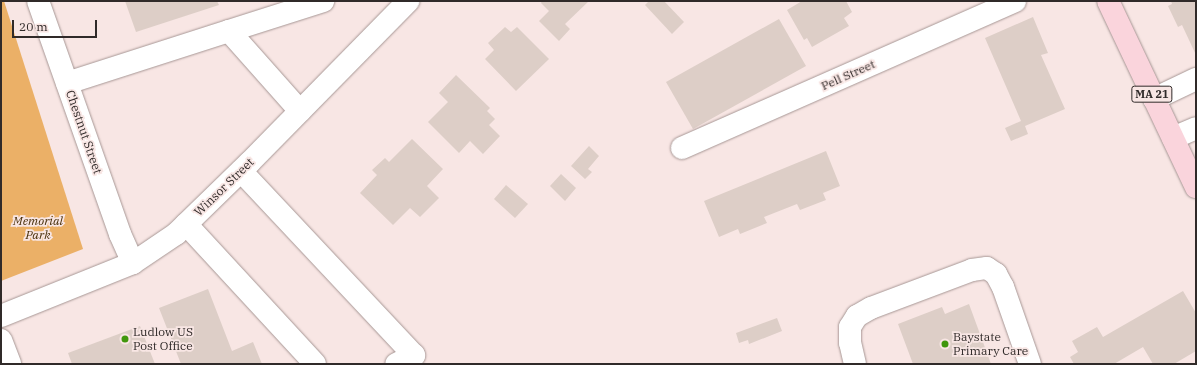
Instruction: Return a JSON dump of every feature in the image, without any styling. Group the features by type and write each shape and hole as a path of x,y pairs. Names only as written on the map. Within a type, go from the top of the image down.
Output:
{"main road":[{"name":"MA 21","path":"1108,1 1196,187"}],"street":[{"name":"Chestnut Street","path":"38,1 120,234 133,263"},
{"path":"67,83 323,1"},
{"name":"Winsor Street","path":"1,316 133,263 176,234 408,1"},
{"name":"Pell Street","path":"682,148 1015,1"},
{"path":"229,31 300,111"},
{"path":"1154,99 1196,80"},
{"path":"1173,138 1196,128"},
{"path":"241,170 414,355 396,364"},
{"path":"186,224 315,364"},
{"path":"855,364 850,343 850,327 857,316 871,308 972,270 987,268 996,274 1003,287 1030,364"},
{"path":"1,340 10,364"}],"green space":[{"name":"Memorial Park","path":"1,1 4,1 83,249 1,281"}],"building":[{"path":"125,1 217,1 219,5 136,32"},
{"path":"542,1 589,1 565,24 570,29 559,41 539,21 549,11 541,3"},
{"path":"649,1 664,1 684,22 672,34 645,5"},
{"path":"802,1 846,1 852,12 844,18 849,26 812,47 807,38 804,40 787,10"},
{"path":"1171,1 1196,1 1196,55 1182,25 1178,27 1168,6 1172,4"},
{"path":"1033,17 1048,53 1041,55 1065,109 1025,126 1028,134 1011,141 1005,128 1021,121 985,38"},
{"path":"779,19 806,66 693,129 666,82"},
{"path":"505,27 511,32 517,27 549,59 516,91 485,59 494,50 488,43"},
{"path":"456,75 490,108 487,111 495,119 489,125 500,136 483,154 470,141 459,153 428,122 448,102 439,93"},
{"path":"412,139 443,169 427,186 439,198 420,217 410,208 393,225 360,193 377,175 372,170 385,158 389,162"},
{"path":"589,146 599,156 588,169 592,172 585,179 571,166"},
{"path":"826,151 840,186 823,193 826,200 800,210 797,204 764,217 767,223 740,234 738,229 719,237 704,201"},
{"path":"561,174 576,188 565,201 550,186"},
{"path":"506,185 528,204 515,218 494,199"},
{"path":"208,289 232,351 253,342 262,364 181,364 159,308"},
{"path":"1183,291 1196,313 1196,351 1174,364 1153,364 1143,347 1114,364 1074,364 1070,357 1078,352 1072,341 1097,327 1103,337"},
{"name":"Baystate Primary Care","path":"969,304 991,364 913,364 898,324 942,307 945,314"},
{"path":"777,318 782,331 749,344 748,340 739,343 736,333"},
{"name":"Ludlow US Post Office","path":"140,326 155,364 72,364 68,353"}],"place":[{"name":"Ludlow US Post Office","path":"125,339"},
{"name":"Baystate Primary Care","path":"945,344"}]}
